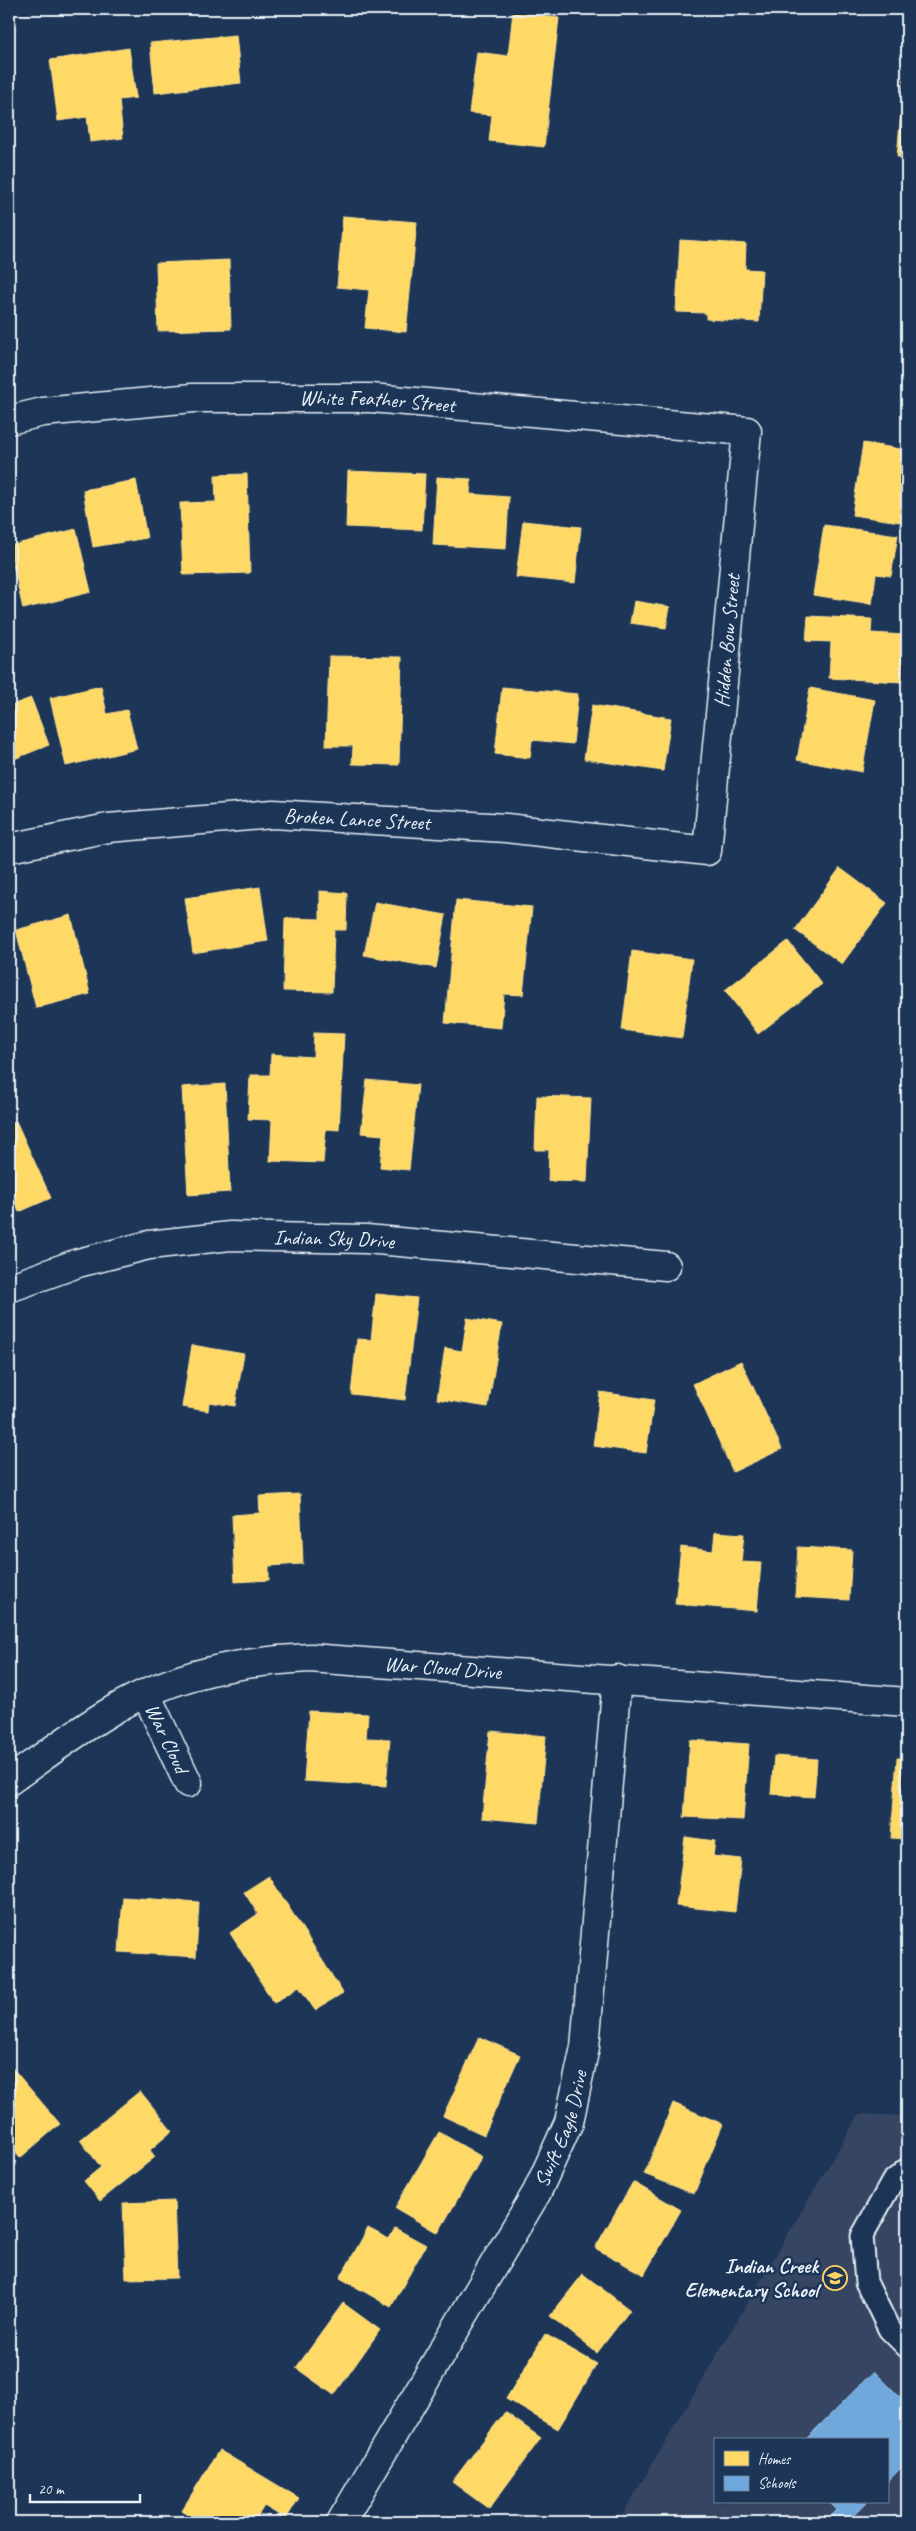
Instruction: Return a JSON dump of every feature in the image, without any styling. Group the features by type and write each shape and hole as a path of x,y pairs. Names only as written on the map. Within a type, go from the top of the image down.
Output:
{"street":[{"name":"White Feather Street","path":"9,420 44,412 193,398 371,398 747,431"},
{"name":"Hidden Bow Street","path":"707,851 747,431"},
{"name":"Broken Lance Street","path":"9,848 108,828 274,814 506,828 707,851"},
{"name":"Indian Sky Drive","path":"9,1288 78,1263 150,1245 230,1236 366,1239 666,1266"},
{"name":"War Cloud Drive","path":"9,1781 114,1710 146,1694 194,1674 270,1659 310,1658 617,1679 907,1702"},
{"name":"Swift Eagle Drive","path":"341,2522 537,2192 569,2122 585,2047 617,1679"},
{"name":"War Cloud","path":"146,1694 188,1783"}],"lane":[{"path":"907,2169 892,2182 862,2236 866,2282 889,2329 907,2347"}],"shaded area":[{"name":"Indian Creek Elementary School","path":"859,2114 907,2116 907,2522 618,2522"}],"building: Homes":[{"path":"513,12 559,18 544,147 489,141 492,115 469,113 477,52 508,56"},
{"path":"236,35 241,83 155,93 150,43"},
{"path":"129,48 136,98 119,100 123,138 90,142 87,117 58,121 50,60"},
{"path":"905,65 907,65 907,157 897,157"},
{"path":"343,216 417,222 406,332 365,328 369,290 337,287"},
{"path":"680,240 746,244 745,269 762,270 759,322 706,319 706,313 676,312"},
{"path":"229,260 231,329 158,331 156,263"},
{"path":"863,443 907,450 907,523 852,515"},
{"path":"348,471 425,474 422,530 346,527"},
{"path":"247,474 250,573 183,575 180,503 216,502 215,475"},
{"path":"437,477 471,479 470,494 509,497 506,549 433,545"},
{"path":"136,480 147,538 93,547 83,490"},
{"path":"523,521 581,527 575,583 516,577"},
{"path":"824,525 898,535 891,576 876,574 872,604 813,595"},
{"path":"76,529 91,592 23,609 9,546"},
{"path":"634,601 670,607 666,628 630,623"},
{"path":"808,616 872,619 871,633 905,635 902,682 829,678 831,642 806,641"},
{"path":"329,656 402,657 399,765 352,764 353,746 326,746"},
{"path":"101,686 107,714 127,710 137,749 66,766 50,698"},
{"path":"502,687 578,694 573,744 532,740 530,758 495,754"},
{"path":"810,688 875,700 862,772 797,760"},
{"path":"31,698 49,745 9,761 9,706"},
{"path":"592,705 671,718 663,771 584,759"},
{"path":"840,868 887,903 842,964 795,930"},
{"path":"260,887 268,941 193,953 185,898"},
{"path":"320,891 347,893 346,930 334,930 332,992 283,991 285,918 320,919"},
{"path":"456,900 532,907 523,995 504,994 501,1028 445,1023"},
{"path":"375,902 446,915 436,968 364,955"},
{"path":"71,915 90,994 36,1008 16,930"},
{"path":"788,941 822,984 758,1034 725,990"},
{"path":"632,951 692,959 682,1038 622,1030"},
{"path":"314,1033 344,1034 339,1130 326,1129 323,1163 270,1161 272,1120 248,1119 250,1075 270,1075 271,1054 313,1057"},
{"path":"367,1080 418,1085 409,1170 380,1167 383,1135 361,1133"},
{"path":"225,1084 230,1192 188,1195 182,1087"},
{"path":"537,1096 591,1098 587,1182 548,1181 549,1150 535,1150"},
{"path":"16,1121 51,1198 19,1212 9,1189 9,1125"},
{"path":"376,1294 417,1298 405,1400 351,1394 357,1339 371,1340"},
{"path":"467,1318 502,1324 488,1407 437,1399 445,1348 462,1351"},
{"path":"192,1345 244,1354 235,1406 209,1402 208,1411 182,1407"},
{"path":"741,1361 782,1449 733,1472 693,1384"},
{"path":"600,1392 654,1400 646,1453 593,1446"},
{"path":"300,1494 303,1564 269,1566 269,1580 235,1582 232,1515 260,1513 259,1496"},
{"path":"715,1532 744,1534 741,1562 761,1563 757,1611 675,1604 681,1547 713,1551"},
{"path":"798,1547 852,1550 849,1600 795,1597"},
{"path":"309,1711 368,1714 366,1738 390,1739 386,1786 304,1781"},
{"path":"490,1731 546,1736 538,1823 482,1818"},
{"path":"690,1740 749,1744 743,1820 684,1817"},
{"path":"774,1756 817,1759 814,1797 771,1794"},
{"path":"897,1758 907,1758 907,1839 891,1838"},
{"path":"685,1837 715,1841 713,1856 741,1859 735,1912 676,1906"},
{"path":"269,1876 343,1993 315,2010 299,1987 274,2003 230,1933 258,1914 244,1892"},
{"path":"123,1897 199,1902 196,1957 119,1952"},
{"path":"479,2037 520,2055 484,2135 443,2116"},
{"path":"9,2064 60,2124 20,2158 9,2145"},
{"path":"140,2091 172,2131 150,2150 155,2157 100,2201 84,2181 101,2167 80,2140"},
{"path":"673,2103 723,2124 694,2194 644,2174"},
{"path":"439,2132 482,2157 438,2233 395,2208"},
{"path":"633,2182 681,2210 644,2275 595,2248"},
{"path":"174,2201 177,2278 126,2279 123,2203"},
{"path":"368,2228 389,2239 395,2228 426,2245 391,2307 340,2278"},
{"path":"583,2274 630,2310 597,2353 550,2316"},
{"path":"343,2303 380,2330 334,2395 296,2368"},
{"path":"545,2334 597,2364 558,2429 506,2399"},
{"path":"505,2412 541,2438 489,2509 452,2482"},
{"path":"219,2450 299,2498 286,2519 264,2506 254,2522 202,2522 182,2510"},
{"path":"146,2517 152,2522 141,2522"}],"building: Schools":[{"path":"874,2371 907,2404 907,2462 888,2481 888,2438 807,2438"},
{"path":"831,2504 865,2504 847,2522 825,2522 837,2510"},
{"path":"907,2515 907,2522 900,2522"}],"place":[{"name":"Indian Creek Elementary School","path":"835,2278"}]}
